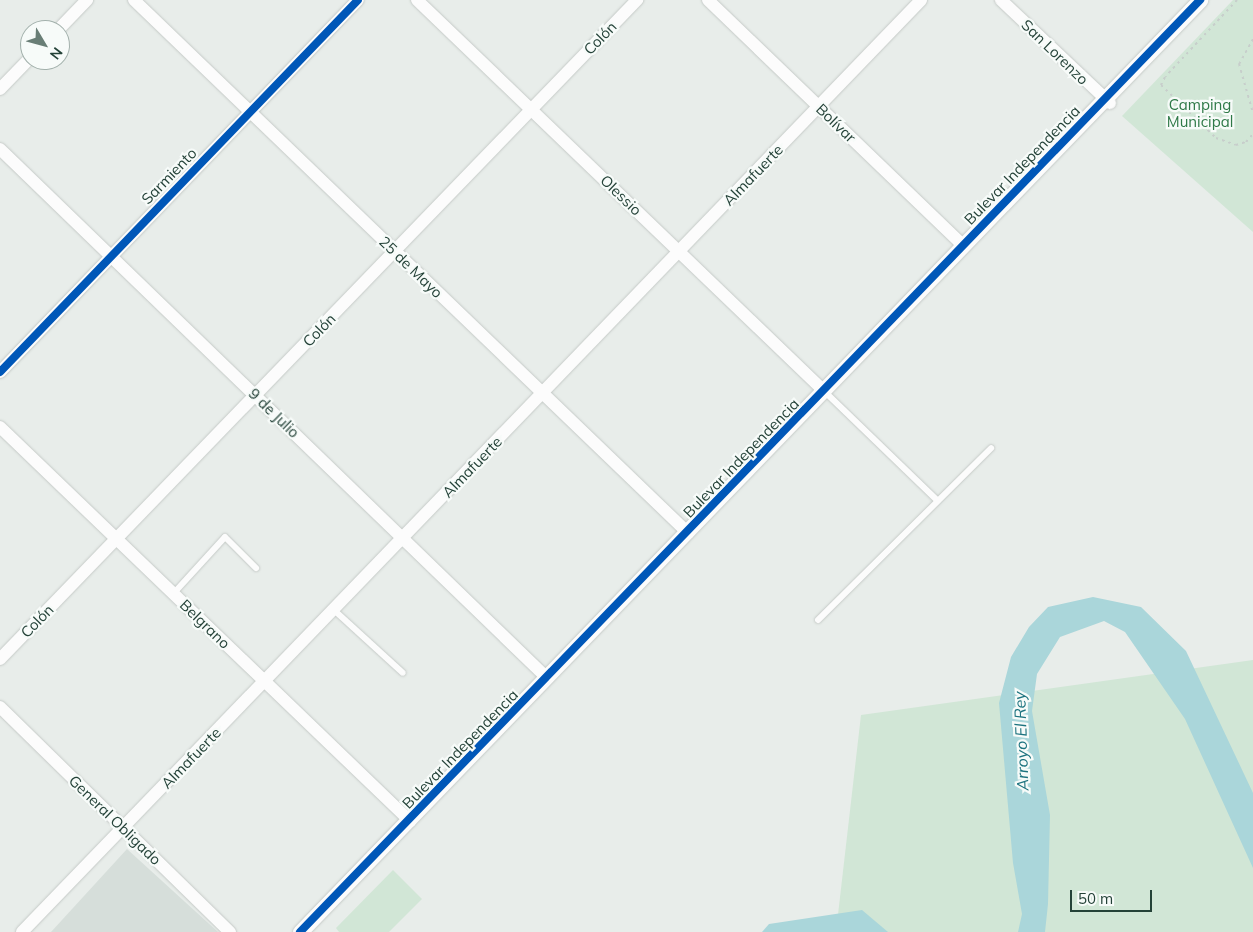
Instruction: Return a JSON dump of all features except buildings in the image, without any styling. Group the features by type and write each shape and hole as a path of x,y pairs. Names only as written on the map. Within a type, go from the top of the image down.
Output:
{"street":[{"path":"68,20 87,0"},
{"name":"25 de Mayo","path":"134,0 688,533"},
{"name":"Sarmiento","path":"0,372 358,0"},
{"name":"Olessio","path":"418,0 824,390"},
{"name":"Colón","path":"0,659 637,0"},
{"name":"Bolívar","path":"708,0 964,246"},
{"name":"Almafuerte","path":"22,932 921,0"},
{"name":"San Lorenzo","path":"1001,0 1107,101"},
{"name":"Bulevar Independencia","path":"1107,101 1200,0"},
{"name":"Bulevar Independencia","path":"300,932 410,821 1085,119 1107,101 1212,0"},
{"path":"0,89 20,68"},
{"name":"9 de Julio","path":"0,149 547,678"},
{"name":"Belgrano","path":"0,427 410,821"},
{"name":"General Obligado","path":"0,707 230,932"}],"lane":[{"path":"824,390 938,501"},
{"path":"818,620 991,448"},
{"path":"173,594 225,537 256,568"},
{"path":"334,610 403,673"}],"path":[{"path":"1237,0 1164,77 1161,85 1216,138 1236,146 1246,142 1253,134"},
{"path":"1253,39 1239,64 1253,113"}],"shaded area":[{"path":"127,849 218,932 51,932"}],"green space":[{"name":"Camping Municipal","path":"1233,0 1253,0 1253,232 1122,116"},
{"path":"1253,660 1253,932 836,932 861,715"},
{"path":"393,870 422,899 389,932 339,932 336,928"}],"water":[{"name":"Arroyo El Rey","path":"1093,597 1141,607 1186,651 1253,793 1253,868 1185,719 1125,632 1104,621 1060,637 1037,674 1032,711 1050,815 1048,904 1045,932 1018,932 1022,914 1013,863 999,703 1011,657 1029,627 1048,607"},
{"path":"862,910 888,932 762,932 769,924"}],"cycle path":[{"path":"0,372 358,0"},
{"path":"300,932 1200,0"}]}
